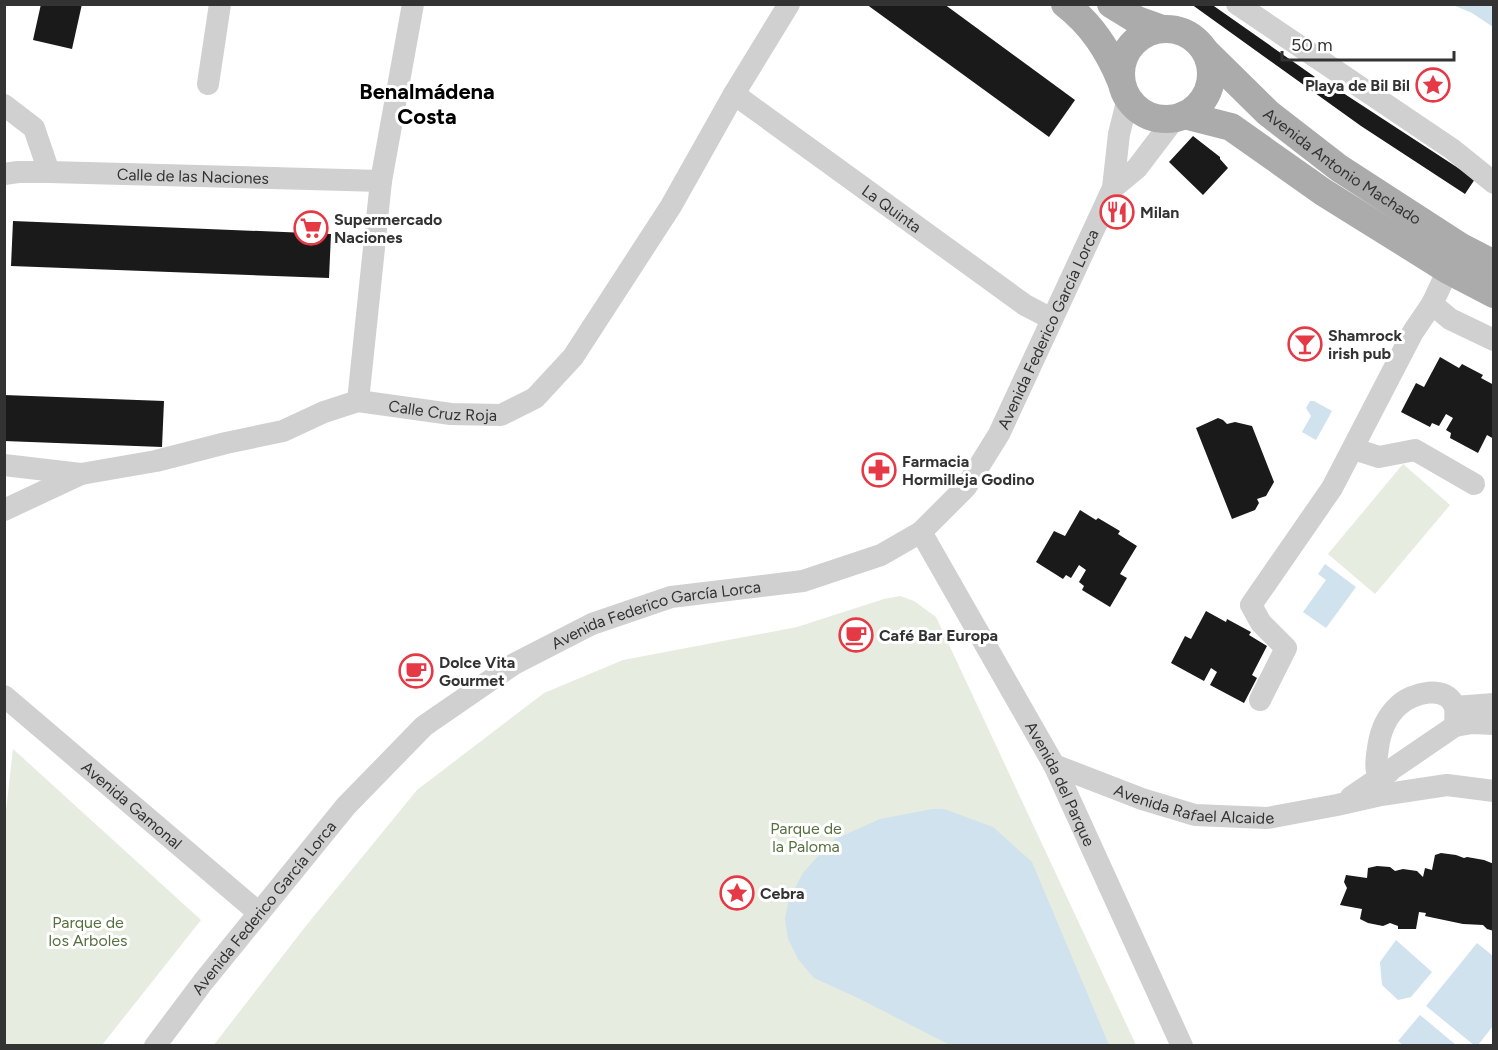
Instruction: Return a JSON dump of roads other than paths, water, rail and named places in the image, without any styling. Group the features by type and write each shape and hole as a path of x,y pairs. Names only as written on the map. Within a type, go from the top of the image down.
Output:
{"main road":[{"path":"1065,4 1081,16 1110,54 1124,99 1148,115 1161,118 1179,116 1197,106 1206,94 1210,80 1210,65 1205,51 1191,36 1137,20 1111,4"},
{"path":"1124,99 1121,66 1126,52 1135,40 1148,32 1162,28"},
{"name":"Avenida Antonio Machado","path":"1205,51 1268,112 1339,168 1461,247 1494,264"},
{"name":"Avenida Antonio Machado","path":"1179,116 1231,127 1323,192 1448,270 1494,294"}],"street":[{"path":"208,84 220,4"},
{"path":"358,401 381,181 413,4"},
{"name":"Calle Cruz Roja","path":"4,510 81,474 156,461 283,431 324,412 358,401 450,414 501,415 535,398 573,357 671,206 734,94 789,4"},
{"path":"1237,4 1452,149 1494,183"},
{"name":"La Quinta","path":"734,94 1025,305 1052,319"},
{"path":"1113,188 1124,99"},
{"path":"4,105 34,128 49,172"},
{"path":"1113,188 1137,168 1179,116"},
{"name":"Calle de las Naciones","path":"4,174 49,172 381,181"},
{"name":"Avenida Federico García Lorca","path":"155,1046 203,982 346,806 424,726 514,664 592,624 671,597 803,582 881,555 921,532 966,487 993,443 1113,188"},
{"path":"1260,700 1286,648 1261,623 1251,605 1332,488 1448,270"},
{"path":"1431,304 1450,319 1494,340"},
{"path":"1354,449 1379,457 1415,450 1474,484"},
{"path":"4,465 81,474"},
{"name":"Avenida del Parque","path":"921,532 1054,765 1182,1046"},
{"path":"1389,772 1377,771 1379,740 1386,721 1399,705 1418,693 1437,693 1449,698 1455,717"},
{"name":"Avenida Gamonal","path":"4,696 259,913"},
{"path":"1455,717 1494,704"},
{"path":"1455,717 1472,723 1494,724"},
{"name":"Avenida Rafael Alcaide","path":"1337,806 1389,772 1455,717"},
{"name":"Avenida Rafael Alcaide","path":"1054,765 1142,799 1195,815 1267,818 1337,806 1381,795 1447,785 1494,791"}],"water":[{"path":"1453,5 1493,5 1493,27 1472,13"},
{"path":"1310,401 1332,411 1316,440 1302,432 1311,416 1306,408"},
{"path":"1325,564 1356,587 1326,628 1303,612 1326,580 1318,574"},
{"path":"944,809 993,827 1032,862 1109,1045 950,1045 814,978 798,959 788,939 785,919 789,899 803,873 827,846 835,839 880,819"},
{"path":"1396,940 1432,972 1411,997 1398,1000 1382,985 1380,962"},
{"path":"1477,943 1493,956 1493,1026 1475,1046 1426,1006"},
{"path":"1420,1015 1456,1045 1403,1045 1398,1041"}],"place":[{"name":"Playa de Bil Bil","path":"1433,85"},
{"name":"Milan","path":"1117,212"},
{"name":"Supermercado Naciones","path":"311,228"},
{"name":"Shamrock irish pub","path":"1305,344"},
{"name":"Farmacia Hormilleja Godino","path":"879,470"},
{"name":"Café Bar Europa","path":"856,635"},
{"name":"Dolce Vita Gourmet","path":"416,671"},
{"name":"Cebra","path":"737,893"}],"district":[{"name":"Benalmádena Costa","path":"427,104"}],"park label":[{"name":"Parque de la Paloma","path":"806,837"},
{"name":"Parque de los Arboles","path":"88,931"}]}
